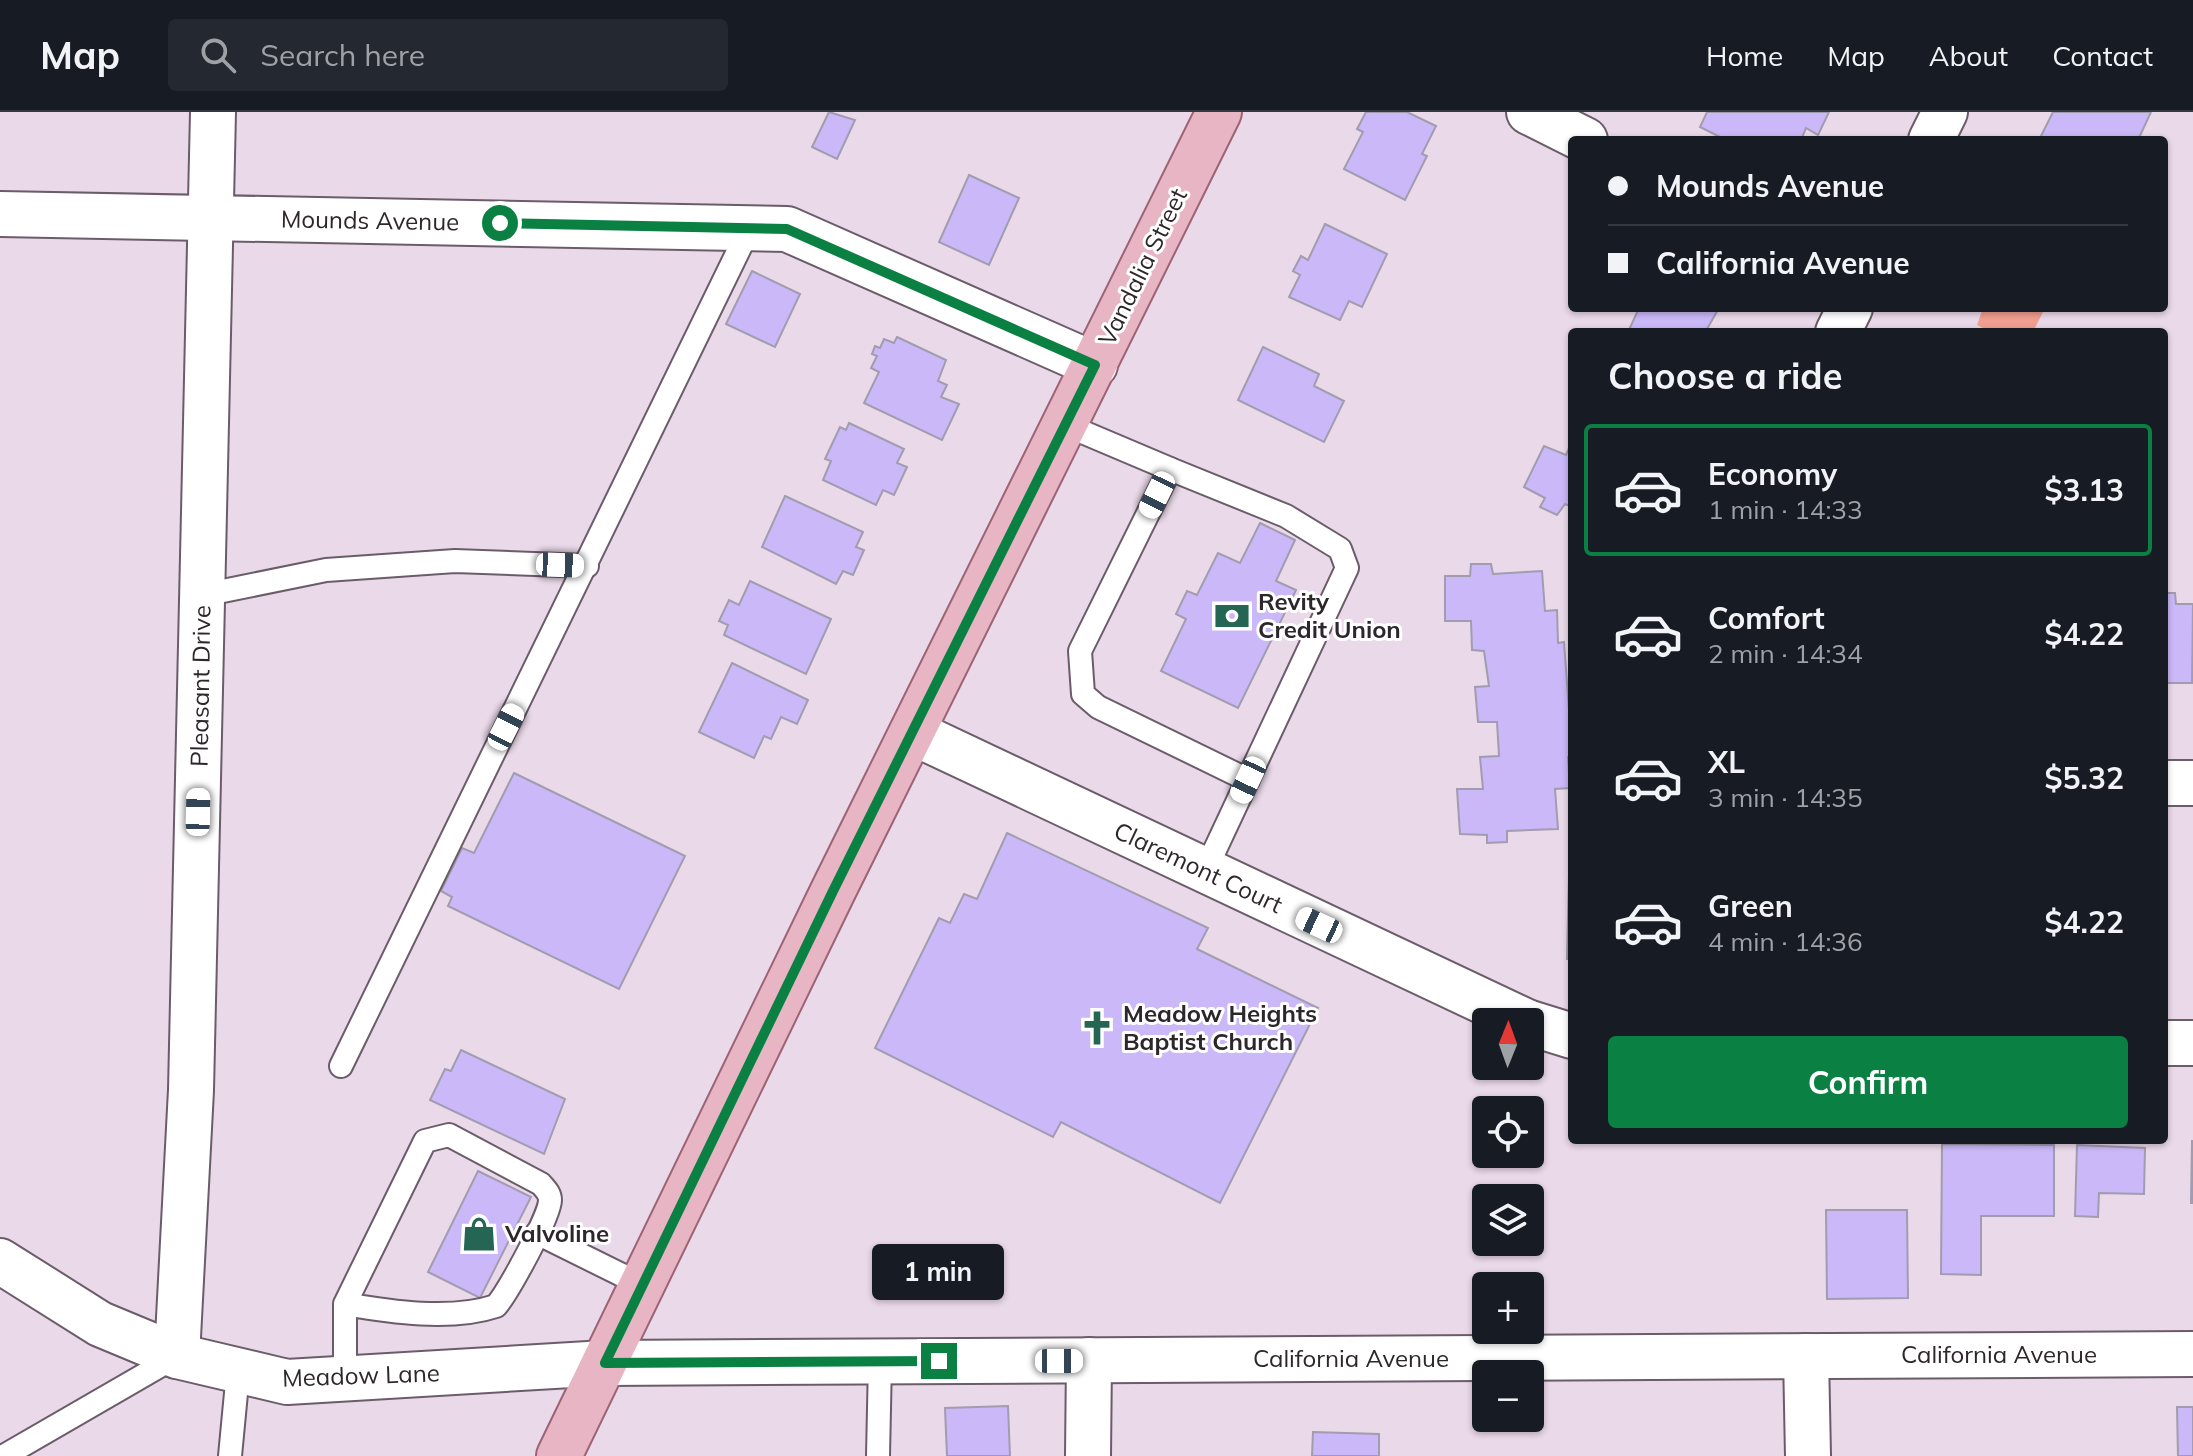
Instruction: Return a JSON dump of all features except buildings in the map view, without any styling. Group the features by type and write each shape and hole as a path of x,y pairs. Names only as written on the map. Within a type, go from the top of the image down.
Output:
{"main road":[{"name":"Vandalia Street","path":"559,1456 833,891 914,733 1219,112"}],"street":[{"name":"Pleasant Drive","path":"177,1356 191,1090 213,219 213,112"},
{"path":"1529,112 1577,136"},
{"path":"1933,136 1945,112"},
{"name":"Mounds Avenue","path":"0,214 787,229 1095,365"},
{"name":"Claremont Court","path":"914,733 1498,1008"},
{"path":"2168,783 2193,783"},
{"name":"Claremont Court","path":"1544,1027 1568,1035"},
{"path":"2168,1043 2193,1043"},
{"name":"Meadow Lane","path":"0,1261 100,1324 177,1356 287,1382 605,1363"},
{"name":"California Avenue","path":"605,1363 2193,1354"},
{"path":"1806,1356 1808,1456"},
{"path":"1088,1456 1089,1360"}],"lane":[{"path":"341,1066 750,227"},
{"path":"1066,425 1286,516 1340,549 1347,568 1205,871"},
{"path":"1170,469 1080,651 1083,694 1098,707 1248,780"},
{"path":"203,595 326,570 455,561 587,566"},
{"path":"345,1304 386,1312 479,1311 496,1306 537,1233 550,1202 541,1184 449,1135 425,1141 345,1304 345,1379"},
{"path":"537,1233 642,1285"},
{"path":"4,1456 177,1356"},
{"path":"878,1456 880,1361"},
{"path":"230,1456 238,1372"}],"shaded area":[{"path":"1982,312 2043,312 2035,328 1983,328 1977,325"}],"place":[{"name":"Revity Credit Union","path":"1232,616"},
{"name":"Meadow Heights Baptist Church","path":"1097,1028"},
{"name":"Valvoline","path":"479,1234"}],"route":[{"path":"500,223 787,229 1095,365 833,891 605,1363 939,1361"}]}
